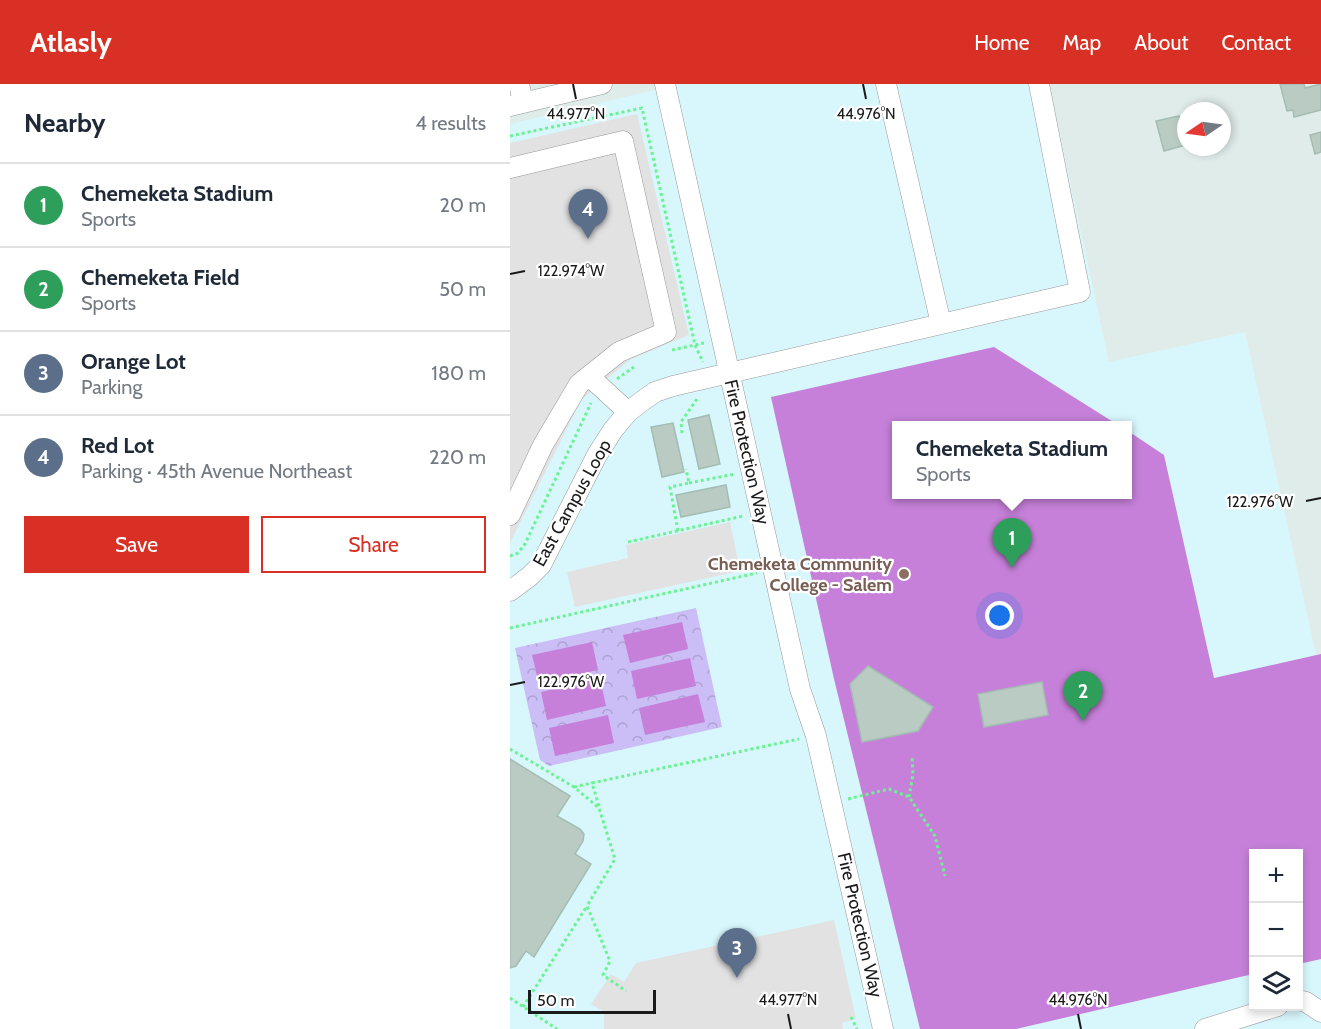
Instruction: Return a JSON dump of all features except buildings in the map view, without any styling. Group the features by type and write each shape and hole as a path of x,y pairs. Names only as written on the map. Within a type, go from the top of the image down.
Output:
{"street":[{"path":"518,97 602,84"},
{"name":"Fire Protection Way","path":"665,84 800,688 816,736 884,1029"},
{"path":"886,84 941,324"},
{"name":"East Campus Loop","path":"510,591 541,565 597,455 613,430 628,412 656,392 1080,292 1039,84"},
{"path":"510,168 623,141 666,332 619,352 579,384 543,445 511,508"},
{"path":"589,375 628,412"},
{"path":"1303,1001 1321,1012"},
{"path":"1205,1029 1262,1011"}],"path":[{"path":"682,433 681,422 699,397"},
{"path":"686,468 689,483"},
{"path":"678,531 670,487 737,473"},
{"path":"628,542 747,515"},
{"path":"510,628 773,569"},
{"path":"574,787 816,736"},
{"path":"510,749 574,787 599,808"},
{"path":"909,797 913,774 912,756"},
{"path":"541,767 544,763"},
{"path":"523,1007 615,859 592,783"},
{"path":"832,802 889,789 909,797 935,836 945,876"},
{"path":"587,906 610,961 603,975 627,991"},
{"path":"510,998 557,1029"},
{"path":"851,1017 857,1029"}],"shaded area":[{"name":"Chemeketa Community College - Salem","path":"680,84 1049,84 1109,362 1245,332 1316,655 1321,654 1321,1029 510,1029 510,124"},
{"path":"637,114 689,335 631,359 581,400 510,543 510,143"},
{"path":"994,347 1112,421 892,421 892,499 1132,499 1132,434 1164,455 1214,678 1321,654 1321,959 1303,963 1303,849 1249,849 1249,975 1016,1029 920,1029 834,679 771,397"},
{"path":"730,522 740,571 575,607 567,572 628,558 626,545"},
{"path":"682,622 688,649 630,663 623,635"},
{"path":"592,642 598,670 539,683 532,655"},
{"path":"690,658 696,686 637,699 631,671"},
{"path":"600,678 606,706 547,720 541,692"},
{"path":"698,694 705,722 645,735 639,708"},
{"path":"608,715 614,743 555,756 549,728"},
{"path":"834,920 856,1019 842,1023 843,1029 604,1029 604,1012 591,1004 611,974 624,982 636,963"}],"green space":[{"path":"696,608 722,727 549,766 540,760 515,648"}],"place":[{"name":"Red Lot","path":"588,239"},
{"name":"Chemeketa Stadium","path":"1012,568"},
{"name":"Chemeketa Community College - Salem","path":"904,574"},
{"name":"Chemeketa Field","path":"1083,721"},
{"name":"Orange Lot","path":"737,978"}]}
